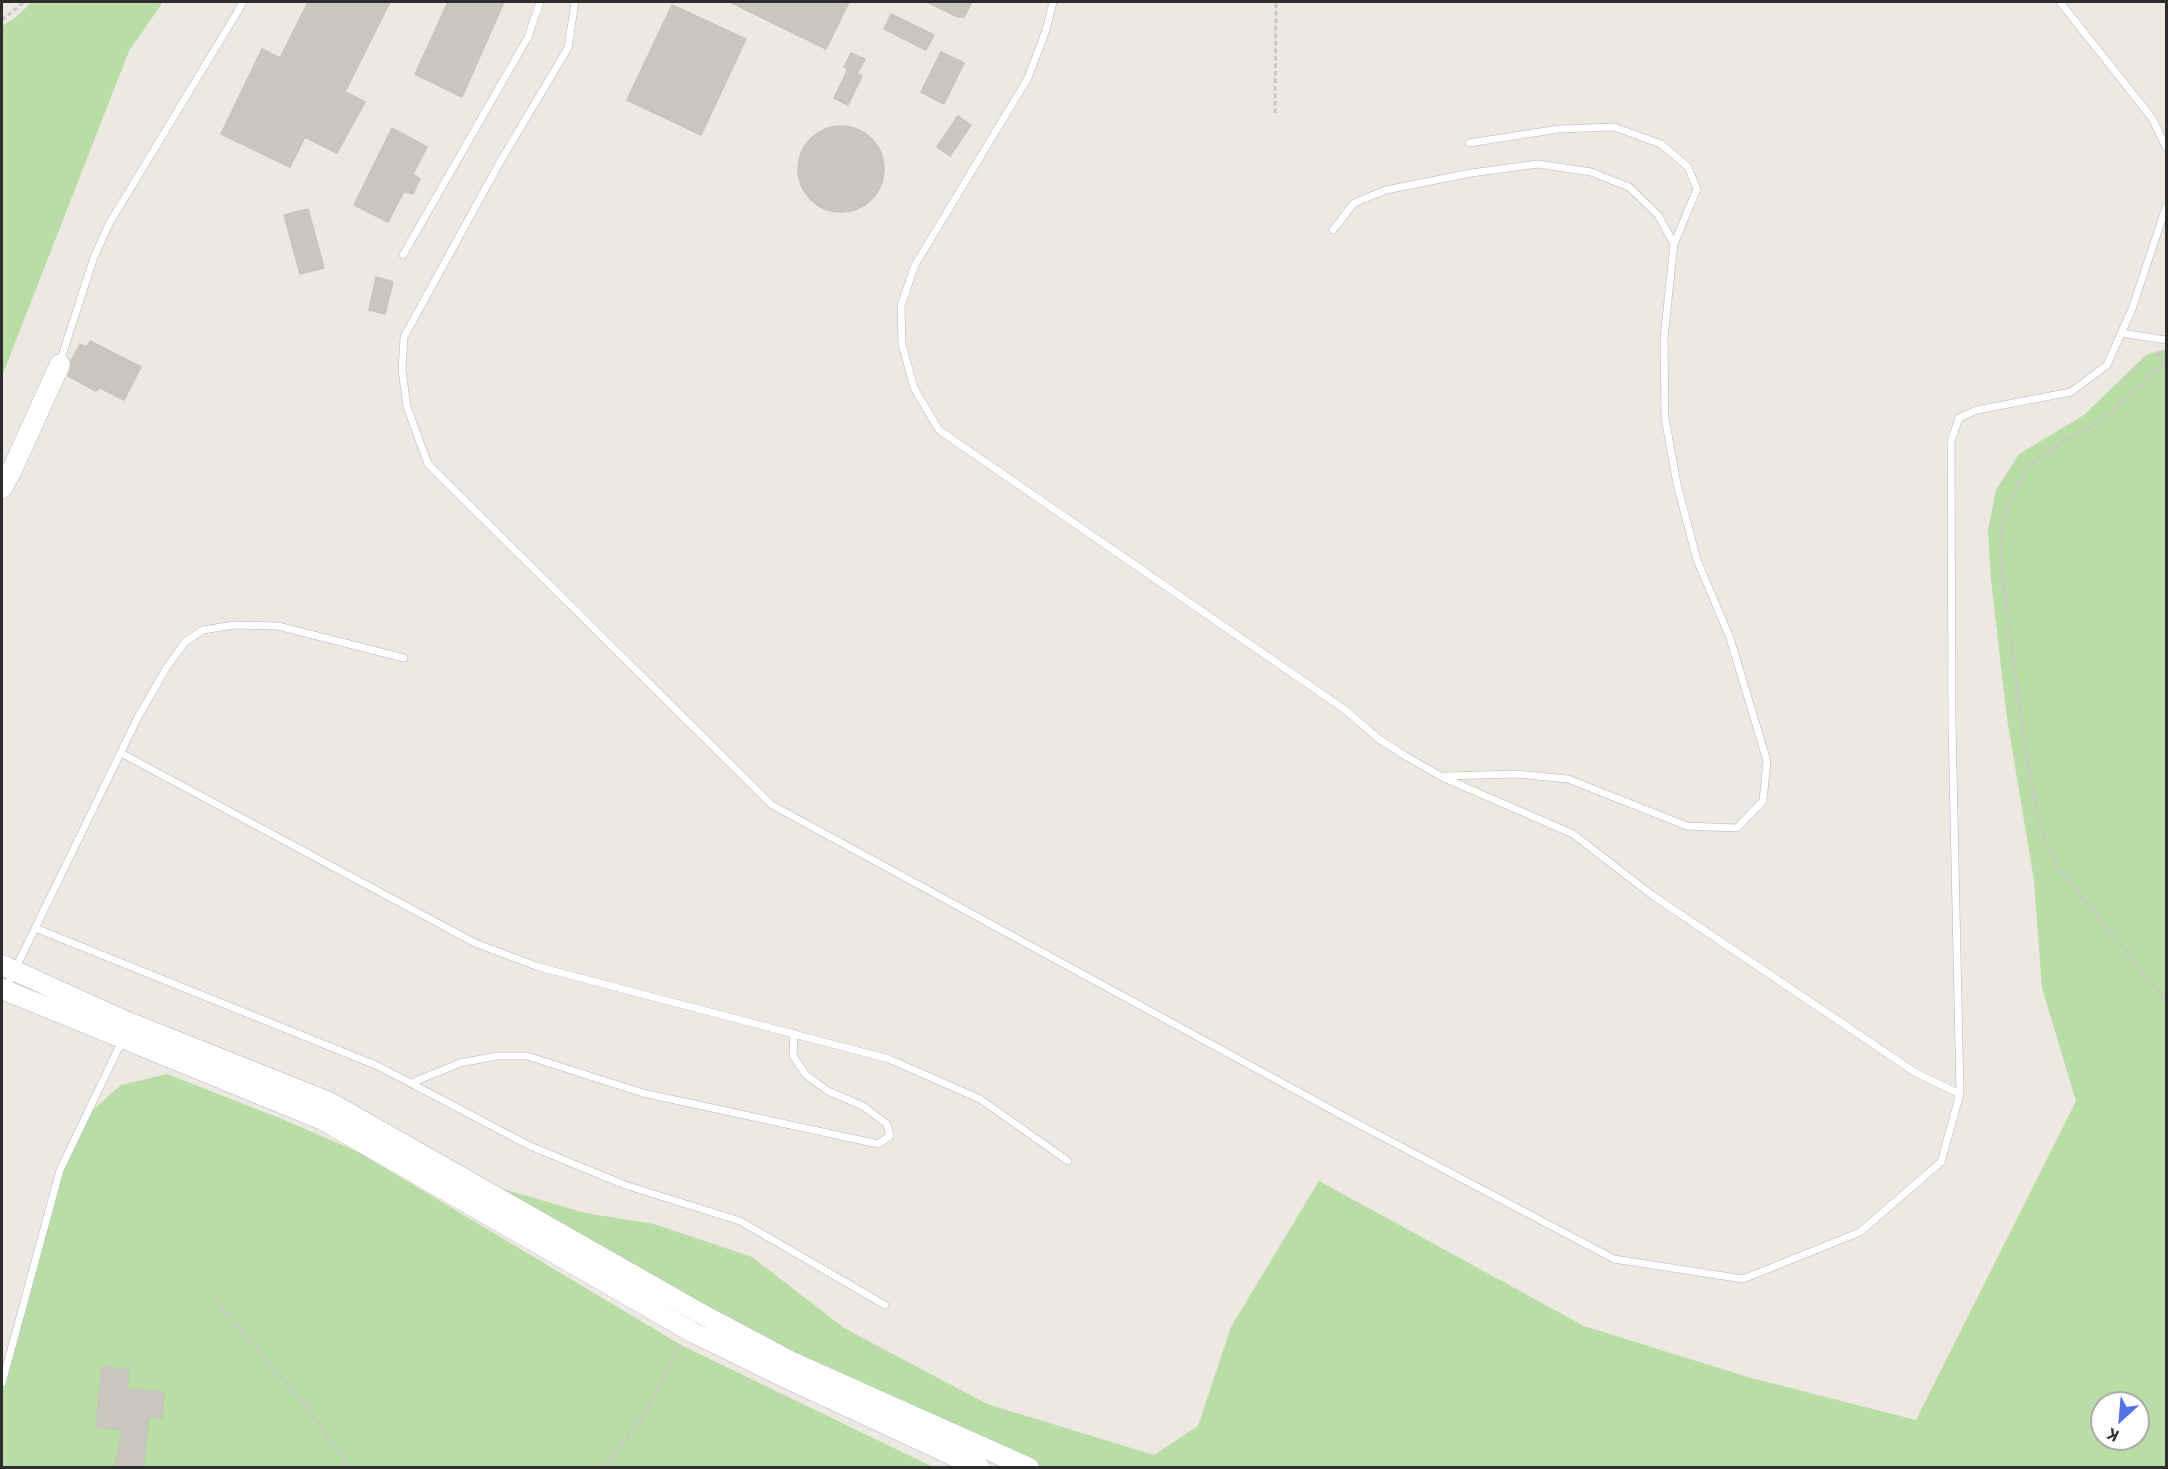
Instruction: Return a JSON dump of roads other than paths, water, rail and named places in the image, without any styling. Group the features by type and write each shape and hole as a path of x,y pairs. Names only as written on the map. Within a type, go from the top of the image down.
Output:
{"main road":[{"path":"2,488 60,364"},
{"path":"8,968 123,1020 329,1102 698,1312 794,1363 1029,1467"},
{"path":"3,990 323,1120 688,1329 784,1377 980,1467"}],"lane":[{"path":"60,364 94,257 109,224 243,2"},
{"path":"403,255 528,37 540,2"},
{"path":"575,2 568,48 500,162 405,337 402,370 407,407 428,464 772,805 1345,1117 1614,1259 1743,1279 1860,1232 1941,1162 1960,1094 1952,724 1951,441 1959,417 1977,410 2071,392 2107,365 2132,309 2166,207"},
{"path":"1053,2 1046,30 1028,78 915,265 901,306 902,345 914,388 939,430 1344,709 1379,739 1442,777 1573,834 1621,873 1672,909 1916,1072 1960,1094"},
{"path":"2060,2 2152,118 2166,147"},
{"path":"1442,777 1516,774 1568,779 1687,826 1737,828 1763,801 1767,761 1730,638 1697,560 1677,484 1665,418 1664,338 1674,244 1697,189 1688,167 1661,144 1614,127 1559,129 1469,143"},
{"path":"1333,230 1354,203 1386,190 1471,173 1538,164 1591,172 1629,187 1658,215 1674,244"},
{"path":"2121,333 2166,340"},
{"path":"3,990 8,968 35,928 121,753 167,667 184,642 202,630 234,624 278,626 404,658"},
{"path":"121,753 475,943 539,967 889,1059 980,1099 1068,1161"},
{"path":"35,928 378,1066 530,1146 625,1185 740,1221 885,1305"},
{"path":"411,1083 459,1063 497,1056 526,1056 644,1092 878,1144 890,1136 887,1124 863,1107 828,1091 806,1075 793,1056 794,1033"},
{"path":"2,1383 60,1170 123,1038"}]}
